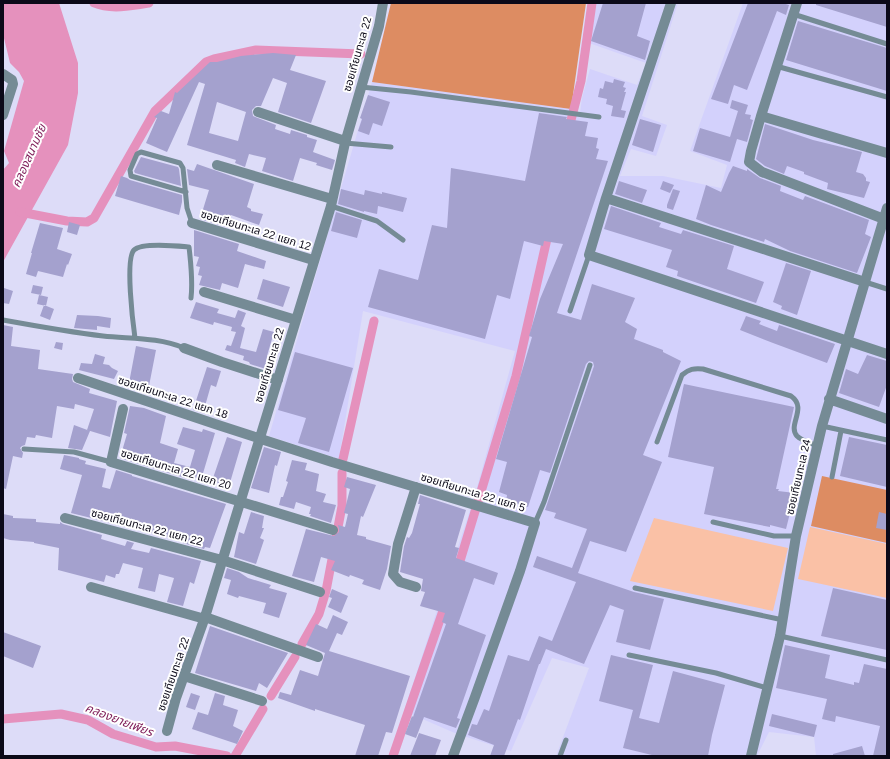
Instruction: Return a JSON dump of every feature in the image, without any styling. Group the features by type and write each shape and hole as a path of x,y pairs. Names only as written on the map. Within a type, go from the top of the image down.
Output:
{"street":[{"name":"ซอยเทียนทะเล 22","path":"167,731 176,698 205,618 331,203 345,142 378,26 383,3"},
{"path":"671,3 606,198 589,255 887,354"},
{"path":"797,3 776,66 749,159 752,165 762,172 885,220"},
{"path":"3,74 12,80 13,84 3,114"},
{"path":"258,112 345,142"},
{"path":"761,116 887,153"},
{"path":"217,166 331,203"},
{"path":"606,198 865,282"},
{"name":"ซอยเทียนทะเล 24","path":"751,756 780,636 796,536 817,446 829,399 885,220 887,208"},
{"name":"ซอยเทียนทะเล 22 แยก 12","path":"192,223 313,260"},
{"path":"204,292 296,320"},
{"path":"184,348 278,380"},
{"name":"ซอยเทียนทะเล 22 แยก 18","path":"78,378 260,438"},
{"path":"829,399 887,419"},
{"name":"ซอยเทียนทะเล 22 แยก 20","path":"123,408 111,462 333,530"},
{"name":"ซอยเทียนทะเล 22 แยก 5","path":"260,438 535,523 476,697 453,756"},
{"path":"416,487 398,544 392,574 400,582 416,587"},
{"name":"ซอยเทียนทะเล 22 แยก 22","path":"65,518 222,560 320,592"},
{"path":"91,587 205,618 318,657"},
{"path":"184,676 262,701"}],"lane":[{"path":"793,14 887,44"},
{"path":"776,66 887,97"},
{"path":"361,87 411,92 599,117"},
{"path":"345,142 391,147"},
{"path":"186,192 131,176 130,170 137,154 141,152 180,163 183,168 186,192 187,208 192,223"},
{"path":"331,203 377,221 404,240"},
{"path":"135,338 131,307 130,276 131,258 134,250 149,246 189,247 192,268 191,298"},
{"path":"570,312 589,255"},
{"path":"865,282 887,290"},
{"path":"3,320 72,332 148,339 167,342 184,348"},
{"path":"535,523 544,502 590,365"},
{"path":"657,442 682,376 686,371 694,368 703,369 791,396 798,403 795,433 800,439 817,446"},
{"path":"822,426 887,440"},
{"path":"832,476 841,431"},
{"path":"24,449 74,452 111,462"},
{"path":"713,522 774,536 796,536"},
{"path":"635,588 783,620"},
{"path":"780,636 887,660"},
{"path":"629,655 716,673 767,688"},
{"path":"560,756 566,740"}],"shaded area":[{"path":"391,3 586,3 571,109 372,82"},
{"path":"595,3 678,3 642,116 667,125 656,156 631,149 620,176 663,176 721,188 727,165 690,151 743,3 887,3 887,756 816,756 814,737 769,732 757,756 556,756 589,668 552,658 511,751 457,734 404,711 474,498 515,351 363,311 339,459 269,436 372,82 571,109 580,113 582,98 590,69 637,85 646,63 589,43"},
{"path":"822,476 887,490 887,543 811,526"},
{"path":"654,518 788,548 773,611 630,581"},
{"path":"810,527 887,544 887,598 798,579"}],"water":[{"name":"คลองสนามชัย","path":"3,3 59,3 78,63 78,93 68,145 3,262 3,170 9,163 4,151 24,81 19,72 10,63 3,34"}],"building":[{"path":"603,3 646,3 637,36 650,41 645,60 591,41"},
{"path":"748,3 783,3 789,5 786,15 777,11 747,90 734,85 728,104 711,99"},
{"path":"816,3 887,3 887,27 816,5"},
{"path":"798,21 887,48 887,91 786,60"},
{"path":"273,53 296,55 290,70 326,81 311,123 278,112 287,83 273,78 261,106 256,106 252,110 253,116 276,125 275,129 290,134 291,130 317,140 313,152 335,160 332,170 316,165 317,163 300,158 293,181 262,171 266,158 249,154 245,167 235,163 236,160 187,145 205,84 199,82 167,152 146,143 157,118 154,117 161,111 169,114 175,92 177,93 210,62 217,62 241,56","holes":["217,102 246,112 238,141 209,133"]},
{"path":"614,79 625,82 623,87 626,88 624,92 626,92 621,110 626,111 624,118 611,116 613,106 606,104 607,99 598,97 600,88 603,89 605,81 613,83"},
{"path":"368,95 390,102 382,126 373,123 369,135 358,131 362,119 360,118"},
{"path":"732,100 748,105 745,114 751,115 750,119 753,120 747,142 737,139 730,162 693,151 700,128 730,137 738,111 730,108"},
{"path":"539,113 588,122 585,136 598,138 596,148 599,149 596,159 608,161 557,313 581,320 592,284 635,298 625,322 637,329 634,339 663,350 663,352 681,361 643,455 662,462 626,552 590,541 578,573 634,592 664,599 650,650 616,642 624,610 610,605 584,664 546,649 539,664 520,720 518,719 504,756 490,756 494,745 468,735 472,724 477,725 484,709 489,711 508,655 529,661 539,636 552,641 576,582 533,567 537,556 572,568 587,529 554,518 556,513 545,510 594,366 593,362 589,361 586,364 550,473 540,470 528,507 506,501 507,495 499,492 507,462 496,459 532,337 529,336 540,299 563,244 544,241 543,246 524,241 510,299 497,295 485,339 368,307 379,269 418,280 432,225 447,228 451,168 525,181"},
{"path":"640,119 661,125 653,152 632,145"},
{"path":"765,124 813,140 862,152 856,172 863,174 866,181 870,182 864,198 827,189 828,183 787,166 784,174 765,166 756,159"},
{"path":"141,157 178,167 181,186 135,173 134,171"},
{"path":"197,164 254,184 247,207 251,209 251,211 263,214 259,225 231,215 227,227 200,219 209,190 189,185 187,169 194,171"},
{"path":"733,166 747,171 747,169 760,178 781,186 780,191 803,200 805,196 869,220 865,234 871,237 857,273 790,251 765,239 764,242 696,219 706,185 721,192"},
{"path":"121,176 182,195 179,215 115,196"},
{"path":"619,181 647,190 642,203 615,194"},
{"path":"663,181 674,185 670,193 660,189"},
{"path":"341,189 364,195 365,190 382,194 382,192 407,198 403,212 378,206 377,214 364,212 338,204"},
{"path":"673,189 680,191 673,210 667,208 667,205"},
{"path":"611,206 661,223 659,227 681,234 683,230 734,246 727,269 764,282 756,303 677,276 678,271 666,267 672,250 604,229"},
{"path":"336,212 362,220 357,238 331,231"},
{"path":"69,222 80,225 77,235 67,232"},
{"path":"40,223 63,228 57,249 72,254 63,277 38,271 36,277 26,274"},
{"path":"194,230 239,244 237,251 266,261 264,269 245,264 238,288 222,283 220,290 199,285 202,276 198,275 200,267 196,266 199,257 194,256"},
{"path":"786,263 811,271 797,315 781,309 782,306 773,302"},
{"path":"263,279 290,287 283,307 257,299"},
{"path":"33,285 43,287 41,295 31,293"},
{"path":"4,288 13,291 9,304 3,303"},
{"path":"39,295 48,297 46,306 37,304"},
{"path":"196,302 219,309 217,313 235,318 238,310 246,313 241,326 245,328 240,348 256,352 263,329 274,332 267,356 273,357 269,370 250,364 249,362 243,360 244,356 225,350 227,345 231,346 236,332 231,331 232,327 214,322 213,325 190,318"},
{"path":"44,305 54,309 50,320 40,316"},
{"path":"77,315 111,318 110,328 97,326 97,330 74,328"},
{"path":"746,316 761,321 759,324 777,331 779,325 835,344 827,363 740,330"},
{"path":"3,325 13,327 11,346 40,350 38,369 73,374 73,382 90,389 89,393 117,401 110,437 87,430 94,409 75,404 74,409 57,406 52,438 36,435 35,438 27,437 25,445 20,448 23,453 22,458 13,456 6,489 3,488"},
{"path":"56,342 63,343 62,350 54,348"},
{"path":"136,346 156,350 149,386 129,383"},
{"path":"295,352 353,368 329,452 298,443 306,418 278,410"},
{"path":"95,354 105,357 103,364 109,365 118,371 114,379 79,370 81,363 92,364"},
{"path":"867,355 887,361 887,385 879,407 839,393 846,369 858,374"},
{"path":"207,367 221,371 216,387 211,385 203,413 193,410"},
{"path":"684,384 794,407 776,489 779,489 778,491 795,493 786,529 704,514 714,467 668,457"},
{"path":"130,406 144,408 166,416 160,443 178,449 174,463 190,467 195,450 177,444 183,427 202,432 203,429 215,433 201,480 186,475 185,478 120,458 127,434 124,433"},
{"path":"74,425 90,431 82,450 68,448"},
{"path":"227,437 242,442 229,486 212,481"},
{"path":"849,437 887,445 887,487 840,476"},
{"path":"264,447 281,452 277,466 275,465 269,493 251,488"},
{"path":"64,455 86,461 85,464 106,469 102,487 110,489 116,470 226,504 210,548 205,547 204,549 183,543 184,541 71,513 82,475 60,469"},
{"path":"292,460 307,463 305,470 319,474 316,491 326,494 323,502 336,505 331,523 310,516 311,514 309,514 311,507 296,502 294,509 279,505 288,482 286,481"},
{"path":"347,477 376,485 363,517 361,516 357,535 391,546 387,569 380,590 362,584 364,580 350,575 349,577 331,570 335,561 321,557 314,582 292,576 306,529 334,536 339,532 338,525 345,527 348,514 344,513 350,489 344,487"},
{"path":"420,495 466,510 455,547 459,548 456,558 498,573 494,585 474,578 458,624 486,635 457,718 460,719 456,728 424,717 416,738 405,734 412,716 413,717 446,624 442,622 445,613 420,606 425,592 421,591 423,579 400,572 404,546 407,537 409,538 412,533 420,504 418,504"},
{"path":"251,512 264,516 262,528 264,528 260,538 264,540 256,564 234,557 239,532 244,534"},
{"path":"879,512 887,514 887,530 876,528"},
{"path":"3,514 13,516 13,518 36,519 36,522 60,524 60,522 102,535 101,539 125,546 127,541 134,543 131,549 149,553 151,548 201,561 194,584 190,582 183,606 167,602 174,578 159,574 155,592 138,588 143,568 123,563 119,574 116,574 115,578 106,575 104,582 58,570 59,548 34,542 3,538"},
{"path":"227,568 239,572 248,578 271,585 269,588 287,593 279,618 263,613 266,603 239,596 238,598 227,594 231,580 224,578"},
{"path":"833,588 887,600 887,650 821,636"},
{"path":"332,589 348,596 341,613 328,607 332,598 329,597"},
{"path":"333,615 348,622 342,635 337,633 329,651 410,676 392,733 386,732 378,756 355,756 365,725 315,709 315,711 278,698 280,692 291,695 300,670 318,676 325,653 306,645 316,624 327,629"},
{"path":"210,626 288,653 267,688 259,683 256,691 195,673"},
{"path":"3,632 41,646 33,668 3,656"},
{"path":"785,645 830,655 825,678 854,685 854,682 859,683 864,664 887,669 887,756 873,756 880,726 836,716 835,722 822,719 827,699 776,688"},
{"path":"611,655 653,665 639,718 659,723 673,671 725,685 708,756 656,756 623,748 633,710 599,701"},
{"path":"191,693 200,696 195,710 186,707"},
{"path":"215,693 225,696 223,705 238,710 233,726 243,731 237,744 192,729 198,712 208,715"},
{"path":"772,714 817,725 814,737 769,726"},
{"path":"419,733 441,740 435,756 410,756"},
{"path":"862,746 865,756 833,756 833,754"}],"waterway":[{"path":"94,3 114,7 149,3"},
{"path":"568,132 581,81 592,3"},
{"path":"20,212 67,221 87,222 94,218 155,111 206,62 256,50 361,54"},
{"path":"457,571 516,376 549,230"},
{"path":"343,459 374,321"},
{"path":"302,644 319,614 326,591 342,506 342,473"},
{"path":"393,756 446,602"},
{"path":"271,696 295,657"},
{"path":"235,756 263,709"},
{"name":"คลองยายเพียร","path":"3,719 61,714 88,720 113,734 156,747 175,746 227,756"}]}
